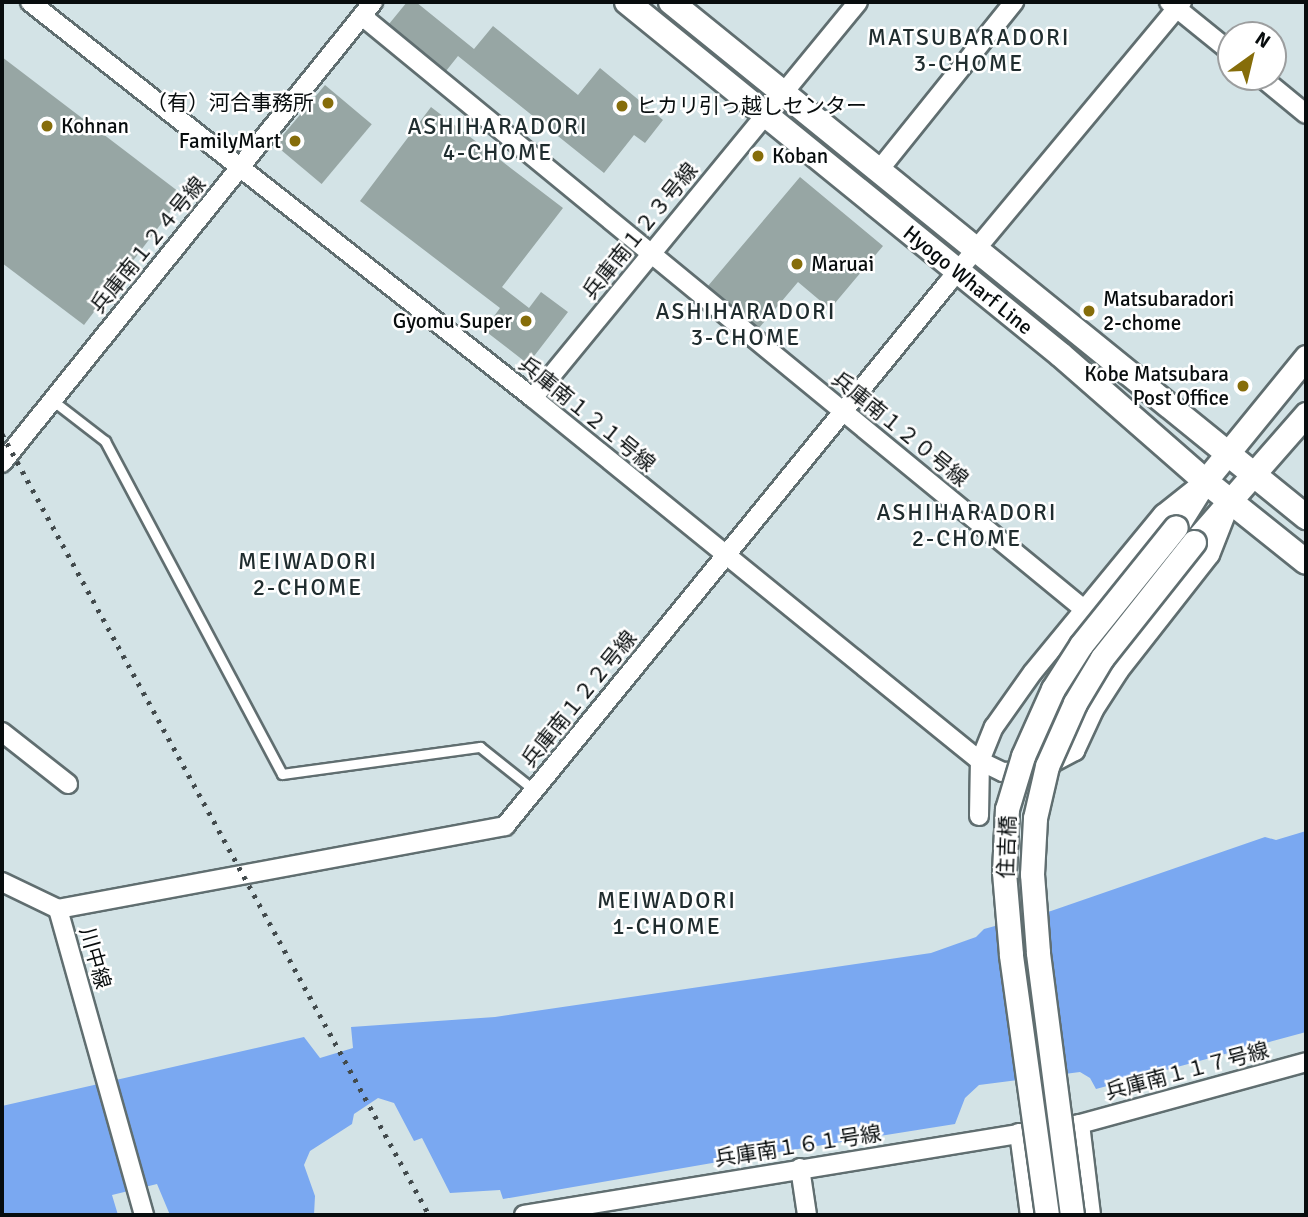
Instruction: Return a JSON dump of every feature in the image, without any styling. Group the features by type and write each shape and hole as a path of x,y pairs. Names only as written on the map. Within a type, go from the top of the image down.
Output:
{"main road":[{"name":"Hyogo Wharf Line","path":"627,2 1061,355 1205,481 1306,562"},
{"name":"Hyogo Wharf Line","path":"671,2 977,249 1253,477 1306,517"}],"street":[{"name":"兵庫南１２１号線","path":"30,2 533,398 980,761"},
{"name":"兵庫南１２４号線","path":"7,457 373,2"},
{"name":"兵庫南１２３号線","path":"533,398 858,2"},
{"path":"879,170 1014,2"},
{"path":"1176,4 1217,40"},
{"name":"兵庫南１２２号線","path":"58,909 505,826 1176,4"},
{"name":"兵庫南１２０号線","path":"362,16 1085,610"},
{"path":"1278,91 1306,114"},
{"name":"住吉橋","path":"1047,1215 1011,954 1004,872 1007,809 1023,756 1053,689 1081,645 1176,527 1205,481 1306,357"},
{"name":"住吉橋","path":"1072,1215 1038,953 1032,874 1035,818 1047,766 1074,703 1102,658 1194,542 1306,414"},
{"path":"979,816 980,761 1002,716 1033,671 1163,514 1205,481"},
{"path":"980,761 1003,772 1039,770 1075,751 1094,710 1119,671 1210,555 1231,502"},
{"path":"2,732 68,784"},
{"name":"川中線","path":"2,882 58,909 142,1208"},
{"name":"兵庫南１１７号線","path":"1080,1124 1306,1062"},
{"path":"1080,1124 1091,1215"},
{"name":"兵庫南１６１号線","path":"524,1215 1080,1124"},
{"path":"1019,1133 1030,1215"},
{"path":"800,1168 807,1215"}],"lane":[{"path":"52,400 105,441 282,774 480,747 534,790"}],"water":[{"path":"1306,831 1306,1032 1096,1089 1090,1078 1080,1072 979,1085 965,1098 955,1124 754,1156 753,1148 723,1152 718,1162 503,1199 500,1190 450,1193 422,1138 414,1141 394,1103 378,1098 354,1114 352,1124 310,1151 304,1165 315,1196 314,1215 170,1215 157,1184 112,1195 118,1215 2,1215 2,1106 304,1037 320,1058 353,1048 351,1027 495,1017 931,953 976,937 984,929 1051,911 1265,837 1276,840"}],"building":[{"path":"407,2 416,2 474,49 493,26 578,95 600,68 663,120 645,143 634,135 604,173 458,56 446,71 389,24"},
{"name":"Kohnan","path":"2,57 183,195 84,325 2,263"},
{"path":"325,85 372,124 322,184 275,145"},
{"path":"431,107 563,208 502,287 529,308 541,292 568,312 528,364 484,330 500,308 360,201"},
{"name":"Maruai","path":"800,177 883,246 830,309 798,282 759,328 708,286"}],"railway":[{"path":"2,434 429,1215"}],"place":[{"name":"（有）河合事務所","path":"328,103"},
{"name":"ヒカリ引っ越しセンター","path":"622,106"},
{"name":"Kohnan","path":"47,126"},
{"name":"FamilyMart","path":"295,141"},
{"name":"Koban","path":"758,156"},
{"name":"Maruai","path":"797,264"},
{"name":"Matsubaradori 2-chome","path":"1089,311"},
{"name":"Gyomu Super","path":"526,321"},
{"name":"Kobe Matsubara Post Office","path":"1243,386"}],"district":[{"name":"MATSUBARADORI 3-CHOME","path":"969,51"},
{"name":"ASHIHARADORI 4-CHOME","path":"498,140"},
{"name":"ASHIHARADORI 3-CHOME","path":"746,325"},
{"name":"ASHIHARADORI 2-CHOME","path":"967,526"},
{"name":"MEIWADORI 2-CHOME","path":"308,575"},
{"name":"MEIWADORI 1-CHOME","path":"667,914"}]}
